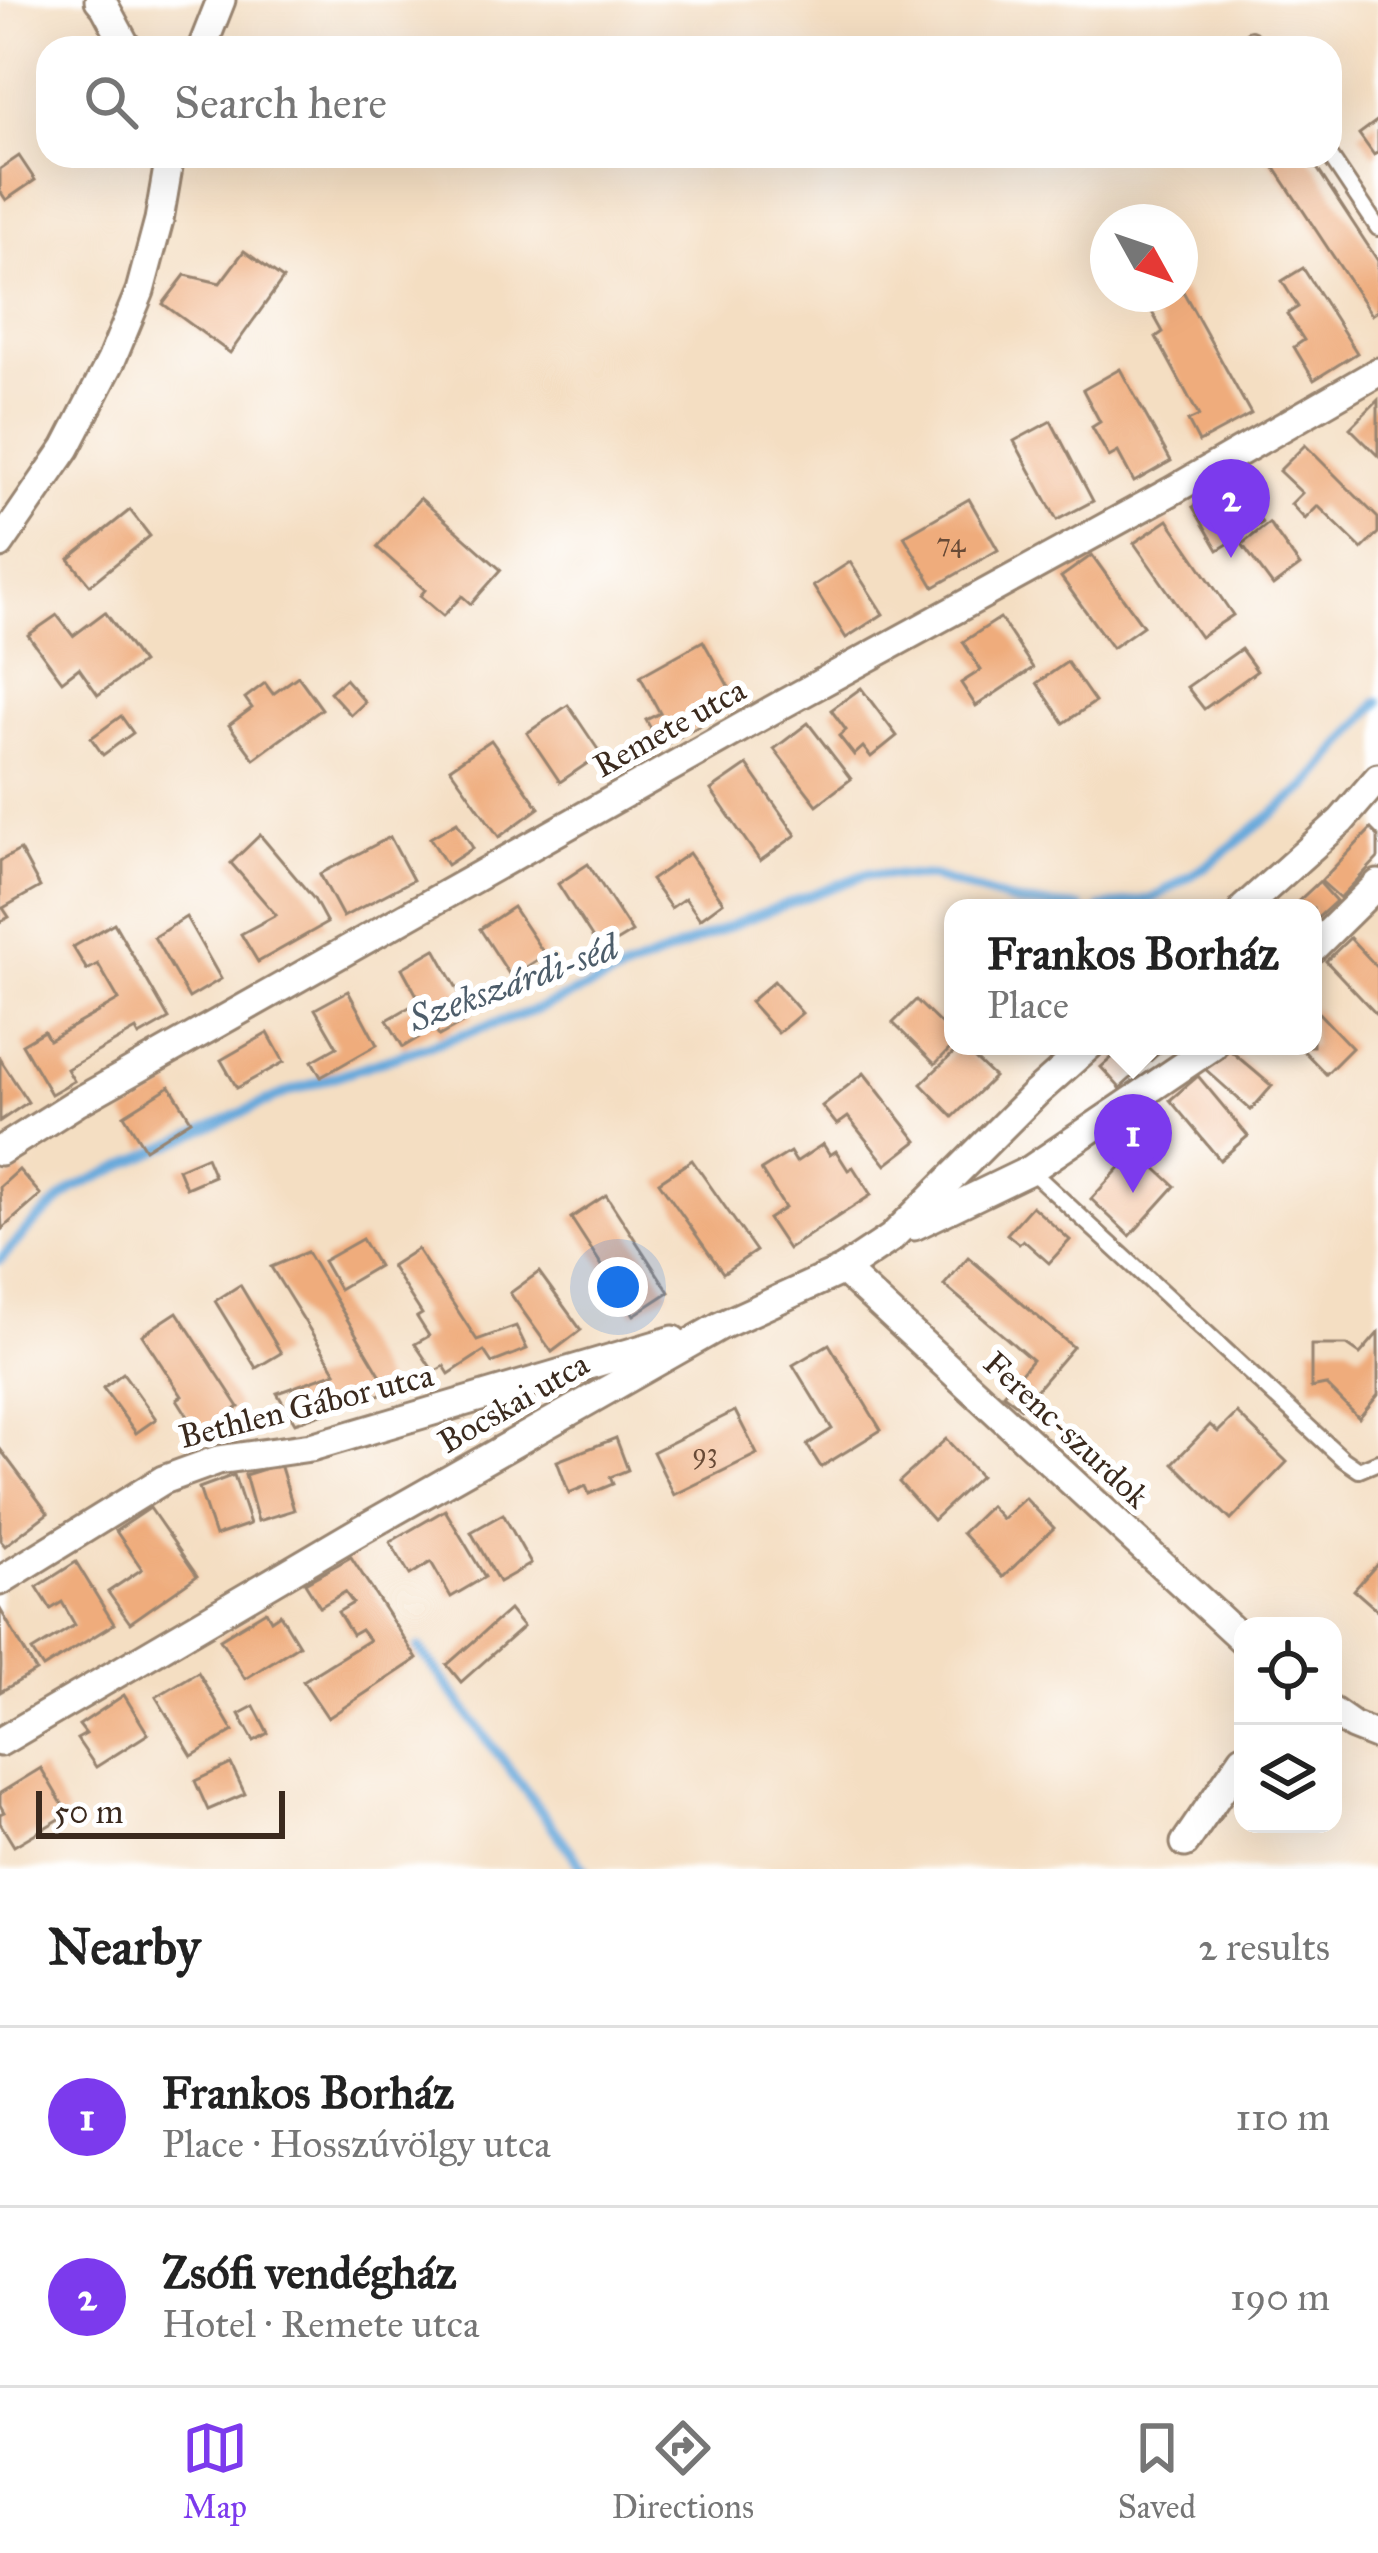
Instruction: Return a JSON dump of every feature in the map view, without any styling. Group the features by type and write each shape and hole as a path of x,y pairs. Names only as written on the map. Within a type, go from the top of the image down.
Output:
{"street":[{"path":"99,0 121,36"},
{"path":"207,36 221,0"},
{"path":"0,544 66,448 111,361 140,291 168,168"},
{"name":"Remete utca","path":"0,1151 76,1103 594,810 1378,373"},
{"path":"1254,899 1341,821 1378,778"},
{"path":"1322,939 1378,884"},
{"name":"Bocskai utca","path":"0,1742 720,1326 843,1270 891,1238 1079,1055"},
{"path":"891,1238 1030,1170 1200,1055"},
{"name":"Ferenc-szurdok","path":"843,1270 1234,1632"},
{"name":"Bethlen Gábor utca","path":"0,1581 163,1480 218,1460 311,1447 720,1326"},
{"path":"1342,1718 1378,1736"},
{"path":"1185,1843 1234,1771"}],"lane":[{"path":"1338,168 1378,228"},
{"path":"1030,1170 1343,1459 1360,1470 1378,1462"}],"building":[{"path":"1378,120 1378,152 1374,155 1359,134"},
{"path":"19,156 35,180 6,200 0,191 0,169"},
{"path":"1275,168 1317,168 1378,261 1378,311 1372,315"},
{"path":"244,251 283,279 230,353 163,304 185,275 220,283"},
{"path":"1303,268 1357,353 1314,380 1294,347 1304,340 1287,314 1298,307 1282,281"},
{"path":"1152,312 1194,312 1251,414 1199,442 1188,421 1199,416 1156,337 1163,332"},
{"path":"1120,369 1171,461 1134,482 1118,452 1109,457 1092,427 1100,422 1083,390"},
{"path":"1378,400 1378,456 1350,428"},
{"path":"1051,421 1093,501 1057,520 1014,441"},
{"path":"1305,445 1378,518 1378,533 1362,549 1318,506 1305,519 1291,504 1302,493 1279,471"},
{"path":"1237,481 1262,523 1218,550 1193,507"},
{"path":"420,498 501,570 471,604 462,596 443,616 420,596 425,590 377,547"},
{"path":"969,499 998,550 934,587 904,536"},
{"path":"130,510 150,536 90,585 69,559"},
{"path":"1168,520 1233,615 1200,637 1134,543"},
{"path":"1269,523 1300,566 1273,586 1242,544"},
{"path":"1092,555 1143,626 1112,648 1061,577"},
{"path":"850,562 883,614 846,638 813,586"},
{"path":"105,612 142,663 98,695 79,668 62,681 28,635 57,615 73,636"},
{"path":"1000,618 1033,668 976,706 961,683 981,670 963,642"},
{"path":"703,641 730,689 717,697 725,712 661,747 646,720 660,713 640,676"},
{"path":"1241,649 1257,671 1204,709 1187,687"},
{"path":"1067,662 1095,702 1064,723 1037,683"},
{"path":"298,676 322,709 254,759 229,725 252,708 245,698 265,683 273,694"},
{"path":"345,679 365,702 351,715 330,692"},
{"path":"861,688 897,736 871,757 863,747 854,755 839,736 846,730 831,710"},
{"path":"568,705 601,754 560,782 527,733"},
{"path":"121,716 133,733 103,755 91,738"},
{"path":"808,723 851,779 817,805 774,749"},
{"path":"491,740 539,808 499,837 450,768"},
{"path":"747,765 796,835 760,861 711,790"},
{"path":"457,822 473,848 447,865 430,838"},
{"path":"1371,829 1378,836 1378,858 1340,898 1321,881"},
{"path":"260,835 314,899 327,923 258,962 241,934 276,915 231,863"},
{"path":"390,837 413,880 343,917 320,874"},
{"path":"20,850 40,887 3,908 9,917 0,922 0,861"},
{"path":"689,853 723,902 700,919 685,898 671,908 651,880"},
{"path":"588,864 632,932 601,951 558,884"},
{"path":"1319,882 1336,901 1322,914 1322,899 1301,899"},
{"path":"513,907 545,955 511,977 480,929"},
{"path":"186,917 221,979 189,998 154,937"},
{"path":"114,923 169,1019 139,1036 136,1030 67,1069 74,1081 51,1094 22,1044 44,1031 49,1040 119,1000 98,964 87,970 73,947"},
{"path":"1350,938 1378,968 1378,1016 1326,961"},
{"path":"435,949 473,1017 439,1036 435,1028 403,1047 387,1020 420,1001 402,968"},
{"path":"774,981 802,1013 778,1033 750,1002"},
{"path":"348,991 377,1045 321,1077 312,1061 337,1047 315,1009"},
{"path":"916,1000 944,1027 944,1055 935,1064 893,1023"},
{"path":"1322,1016 1352,1048 1326,1074 1308,1055 1322,1055"},
{"path":"268,1033 284,1062 237,1088 221,1060"},
{"path":"952,1055 971,1055 994,1077 953,1117 921,1084"},
{"path":"1115,1055 1157,1055 1120,1088 1101,1067"},
{"path":"1216,1055 1236,1055 1272,1086 1251,1110 1204,1068"},
{"path":"0,1059 28,1102 0,1121"},
{"path":"864,1073 917,1141 886,1165 848,1117 837,1125 822,1106"},
{"path":"1198,1076 1248,1136 1220,1160 1170,1100"},
{"path":"170,1086 191,1120 145,1149 124,1115"},
{"path":"823,1144 830,1155 836,1151 848,1170 853,1167 871,1195 788,1249 768,1219 785,1208 761,1170 790,1152 796,1162"},
{"path":"1136,1150 1175,1186 1130,1236 1091,1199"},
{"path":"206,1157 214,1176 186,1188 178,1169"},
{"path":"692,1160 756,1251 723,1273 659,1182"},
{"path":"19,1170 41,1195 2,1229 0,1187"},
{"path":"606,1195 669,1292 634,1315 571,1218"},
{"path":"1032,1206 1070,1240 1049,1263 1023,1240 1019,1244 1007,1234"},
{"path":"362,1239 378,1266 339,1289 323,1261"},
{"path":"417,1249 477,1340 516,1326 527,1349 492,1363 484,1351 449,1374 444,1366 434,1372 415,1344 429,1336 417,1317 422,1314 391,1266"},
{"path":"307,1252 390,1391 295,1423 277,1393 336,1372 271,1267"},
{"path":"968,1257 1073,1347 1021,1408 1003,1394 1032,1360 944,1285"},
{"path":"539,1272 581,1330 552,1352 510,1293"},
{"path":"240,1285 281,1353 256,1368 215,1301"},
{"path":"177,1312 239,1407 199,1434 177,1399 182,1396 142,1335"},
{"path":"1378,1333 1378,1395 1359,1418 1326,1385 1311,1388 1311,1345 1347,1345 1360,1354"},
{"path":"829,1344 881,1430 821,1467 807,1445 832,1429 793,1365"},
{"path":"123,1373 156,1419 136,1433 103,1388"},
{"path":"735,1411 757,1454 674,1495 653,1452"},
{"path":"1237,1413 1287,1462 1231,1520 1173,1463 1210,1425 1218,1432"},
{"path":"616,1438 628,1470 610,1477 613,1484 589,1494 586,1486 569,1493 557,1461"},
{"path":"946,1439 980,1476 933,1520 899,1482"},
{"path":"0,1449 48,1513 5,1546 0,1540"},
{"path":"280,1464 294,1510 258,1521 245,1475"},
{"path":"234,1475 250,1524 215,1536 199,1488"},
{"path":"1025,1498 1054,1528 1003,1577 962,1533 990,1506 1002,1519"},
{"path":"150,1508 197,1576 130,1623 108,1592 142,1569 116,1531"},
{"path":"445,1510 485,1577 451,1597 431,1562 410,1575 390,1542"},
{"path":"503,1514 531,1564 499,1582 471,1532"},
{"path":"351,1557 417,1659 328,1718 303,1681 369,1640 361,1630 352,1635 338,1612 353,1603 345,1592 320,1607 305,1583"},
{"path":"76,1562 114,1624 43,1668 32,1651 75,1625 62,1602 51,1609 37,1587"},
{"path":"1378,1563 1378,1611 1354,1590"},
{"path":"0,1609 36,1671 0,1692 1,1666"},
{"path":"509,1610 523,1627 461,1682 447,1665"},
{"path":"266,1611 271,1620 280,1614 299,1645 245,1679 220,1639"},
{"path":"198,1672 233,1731 192,1756 156,1697"},
{"path":"124,1695 148,1734 96,1767 77,1739 86,1734 79,1725"},
{"path":"254,1706 268,1733 254,1741 239,1714"},
{"path":"231,1764 245,1794 208,1810 195,1781"},
{"path":"41,1768 68,1814 14,1846 0,1823 4,1812 0,1793"}],"waterway":[{"name":"Szekszárdi-séd","path":"1152,899 1208,865 1308,786 1378,702"},
{"name":"Szekszárdi-séd","path":"0,1260 74,1188 288,1092 536,1010 744,920 867,874 933,877 1004,899"},
{"path":"419,1648 584,1869"}],"place":[{"name":"Zsófi vendégház","path":"1231,558"},
{"name":"Frankos Borház","path":"1133,1193"}]}
